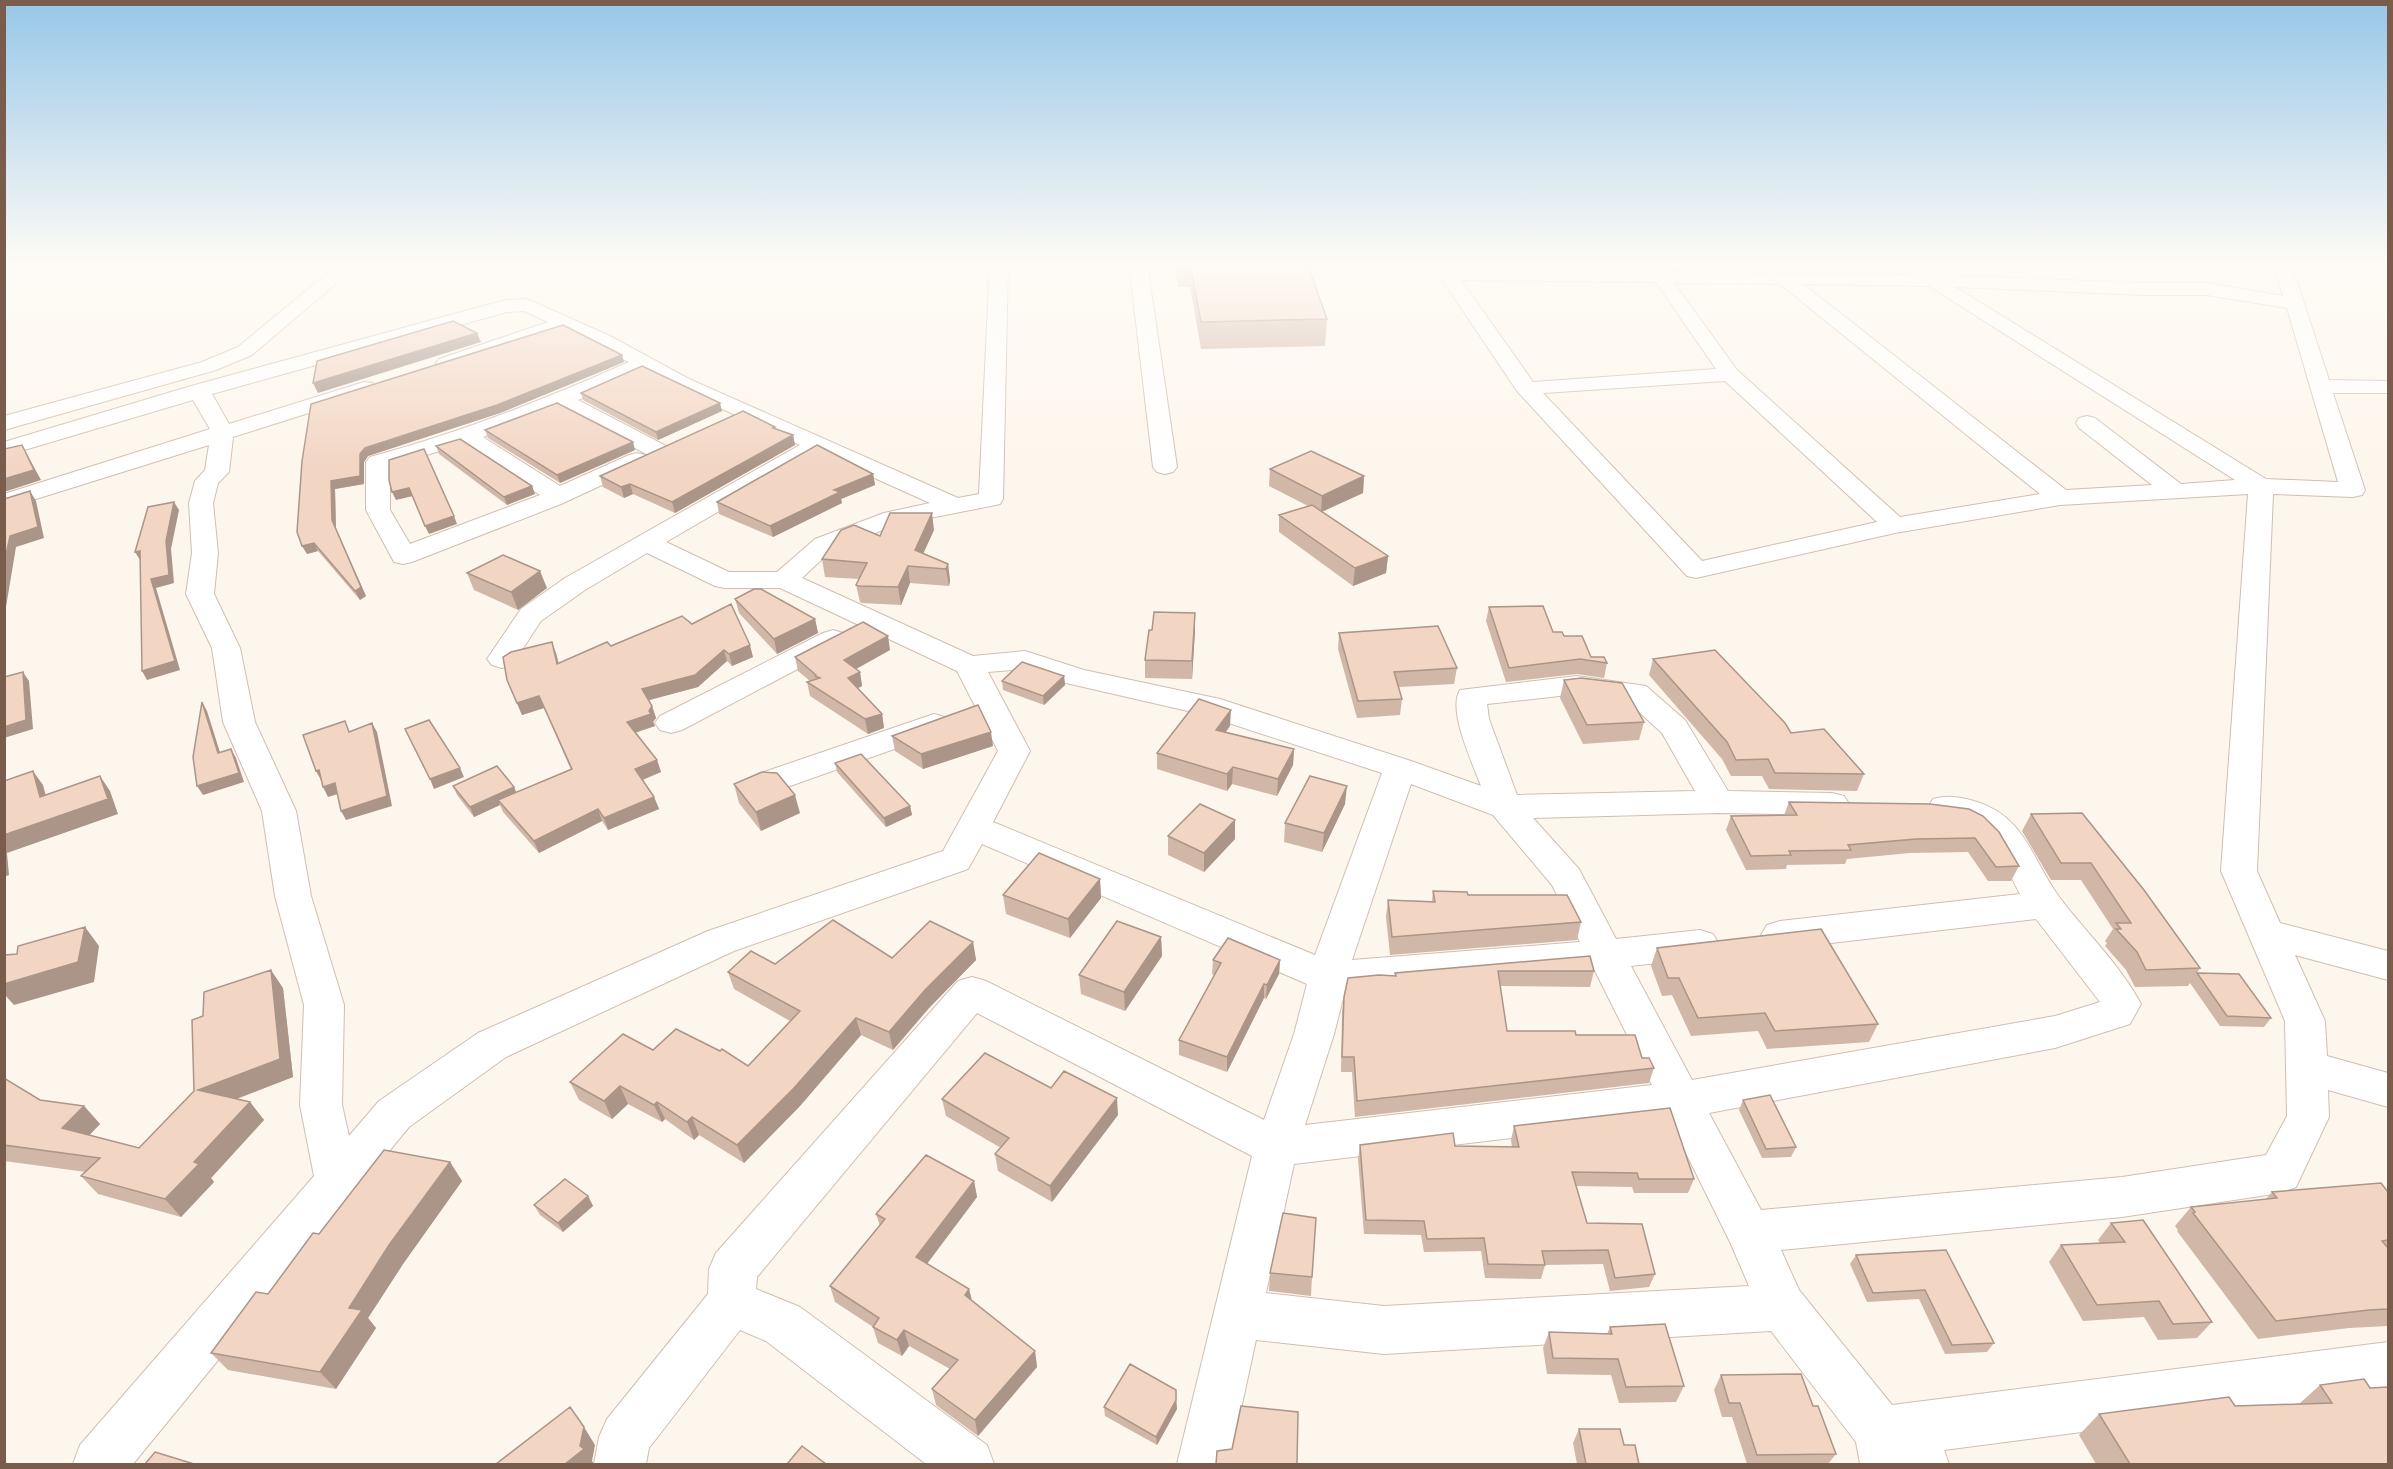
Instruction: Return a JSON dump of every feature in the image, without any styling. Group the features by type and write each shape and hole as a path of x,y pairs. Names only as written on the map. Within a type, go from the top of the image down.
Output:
{"street":[{"path":"4,423 209,366 245,351 268,332"},
{"path":"4,449 200,391 415,332"},
{"path":"422,371 540,332"},
{"path":"582,332 682,383 956,506"},
{"path":"784,580 824,544 893,518 991,499 997,332"},
{"path":"1146,332 1165,467"},
{"path":"1488,332 1525,386 1696,570 1895,525 2060,498 2260,486 2353,490 2303,332"},
{"path":"1700,332 1730,374 1895,525"},
{"path":"1851,332 2060,498"},
{"path":"2015,332 2260,486"},
{"path":"560,399 669,446 558,496 403,556 378,510 378,462 464,435 560,399 644,363"},
{"path":"1539,387 1730,374"},
{"path":"4,502 222,431 390,381"},
{"path":"2320,386 2388,387"},
{"path":"200,391 222,431 217,472 207,480 201,503 205,554 200,594 226,648 239,722 279,811 293,896 324,1005 321,1104 337,1182"},
{"path":"712,426 745,411"},
{"path":"2087,423 2175,491"},
{"path":"464,435 558,496"},
{"path":"502,659 531,615 575,584 818,444"},
{"path":"1749,1232 2122,1197 2280,1173 2308,1117 2305,1021 2239,871 2260,486"},
{"path":"647,543 725,580 784,580 969,665 1025,660 1077,677 1209,706 1400,768 1504,807 1718,802 1866,804"},
{"path":"672,723 868,620"},
{"path":"99,1464 394,1114 492,1045 721,941 956,860 1014,751 971,710 969,665"},
{"path":"1718,802 1674,727 1635,692 1577,685 1471,697 1473,719 1504,807 1566,878 1749,1232 1782,1307 1883,1448 1923,1464"},
{"path":"776,780 971,710"},
{"path":"1203,1464 1276,1148 1314,1034 1338,939 1400,768"},
{"path":"620,1464 625,1437 732,1302 733,1269 972,992 1276,1148 1681,1100 2055,1032 2116,1013 2121,1004 2110,982 2045,905 2006,837 1989,820 1970,810 1912,805"},
{"path":"974,827 1328,977 1606,954 2045,905"},
{"path":"2266,933 2388,964"},
{"path":"2306,1067 2388,1090"},
{"path":"732,1302 783,1324 968,1464"},
{"path":"1238,1314 1384,1330 1782,1307"},
{"path":"1883,1448 2388,1367"}],"building":[{"path":"417,332 477,333 313,383 317,361"},
{"path":"542,332 576,332 622,355 497,405 365,448 360,454 360,476 331,481 332,520 361,587 355,591 314,543 302,546 297,532 302,461 311,404"},
{"path":"642,366 720,403 656,432 581,393"},
{"path":"557,403 633,442 557,475 485,430"},
{"path":"743,411 775,427 773,428 793,435 672,502 630,484 621,487 600,476"},
{"path":"460,439 532,486 504,497 436,446"},
{"path":"22,445 34,470 4,479 4,449"},
{"path":"817,445 873,474 834,490 840,492 770,526 717,502"},
{"path":"424,449 454,516 425,526 409,488 392,492 389,480 389,460"},
{"path":"1311,451 1364,476 1322,496 1270,469"},
{"path":"30,491 38,527 10,536 4,564 4,499"},
{"path":"174,502 166,541 169,575 151,579 175,661 142,671 140,551 135,552 148,507"},
{"path":"1312,505 1388,556 1355,568 1279,515"},
{"path":"890,513 932,513 915,550 948,564 946,569 908,566 898,587 859,586 856,585 867,563 822,559 841,530 854,525 880,536"},
{"path":"503,555 540,571 511,592 467,573"},
{"path":"754,589 761,589 815,619 774,639 735,599"},
{"path":"731,604 750,645 729,654 724,650 695,675 642,689 652,706 649,711 651,714 627,722 657,760 635,769 654,797 604,818 598,809 534,841 498,800 572,769 539,696 517,703 507,680 503,657 511,652 552,642 557,664 607,642 611,646 682,616 692,624"},
{"path":"1543,606 1553,632 1562,632 1564,636 1582,636 1591,657 1604,657 1607,663 1580,659 1509,668 1489,607"},
{"path":"1154,612 1195,613 1192,661 1145,660"},
{"path":"863,622 888,636 844,660 860,672 848,678 882,714 865,719 807,682 820,678 795,657"},
{"path":"1438,626 1457,668 1394,672 1402,699 1358,701 1339,633"},
{"path":"1715,650 1785,723 1791,733 1824,729 1864,774 1775,773 1768,759 1736,760 1727,742 1653,659"},
{"path":"1022,662 1064,676 1043,696 1002,681"},
{"path":"23,672 26,720 4,727 4,677"},
{"path":"1581,678 1622,683 1644,722 1587,725 1564,680"},
{"path":"1199,699 1231,710 1216,730 1294,749 1278,779 1233,767 1227,774 1157,753"},
{"path":"202,702 218,753 231,749 239,773 197,786 193,757"},
{"path":"978,705 991,732 921,754 892,736"},
{"path":"429,720 460,768 430,779 405,729"},
{"path":"345,721 349,732 372,723 387,796 341,811 335,783 323,787 319,770 316,771 303,735"},
{"path":"861,754 910,806 884,818 835,763"},
{"path":"497,766 514,787 470,807 453,786"},
{"path":"33,771 40,797 100,776 108,799 4,835 4,781"},
{"path":"762,772 777,773 795,795 756,812 734,784"},
{"path":"1310,776 1347,786 1324,833 1285,823"},
{"path":"1789,802 1930,804 1969,809 1983,816 1999,832 2019,866 1996,867 1975,838 1916,839 1848,845 1851,850 1789,851 1791,855 1751,856 1731,816 1797,815"},
{"path":"1200,804 1235,820 1204,853 1168,836"},
{"path":"2082,813 2144,890 2200,968 2146,970 2137,952 2116,929 2121,929 2116,923 2131,923 2091,863 2061,863 2031,814"},
{"path":"1039,853 1100,879 1068,919 1003,895"},
{"path":"1433,891 1467,892 1468,895 1567,895 1581,922 1392,937 1388,900 1435,902"},
{"path":"833,920 892,958 930,921 973,942 925,990 889,1032 856,1018 794,1088 737,1145 692,1117 687,1122 657,1102 654,1105 620,1086 604,1101 570,1082 623,1034 653,1050 676,1029 720,1051 722,1049 748,1066 800,1011 728,972 751,951 775,964"},
{"path":"1117,921 1161,937 1124,992 1079,975"},
{"path":"85,927 78,962 4,984 5,955 17,954 18,946"},
{"path":"1821,929 1878,1024 1775,1031 1765,1013 1698,1018 1679,978 1668,978 1657,948"},
{"path":"1228,938 1280,960 1267,985 1264,984 1227,1057 1179,1040 1221,963 1213,960"},
{"path":"1590,956 1594,971 1498,971 1507,1031 1575,1031 1576,1035 1635,1035 1642,1058 1649,1058 1654,1068 1357,1101 1354,1057 1342,1057 1344,997 1348,978 1396,976 1395,973"},
{"path":"271,970 280,1059 198,1090 250,1102 194,1162 199,1164 165,1199 81,1176 100,1158 4,1145 4,1078 40,1100 84,1106 62,1128 139,1148 194,1091 192,1020 203,1016 204,992"},
{"path":"2197,973 2239,974 2271,1018 2227,1016"},
{"path":"985,1053 1051,1088 1064,1071 1117,1098 1050,1186 995,1154 1009,1138 942,1099"},
{"path":"1770,1095 1796,1147 1766,1149 1743,1100"},
{"path":"1670,1108 1694,1179 1639,1179 1637,1173 1572,1172 1587,1223 1642,1224 1655,1274 1615,1278 1608,1250 1542,1251 1545,1265 1488,1264 1484,1238 1427,1239 1424,1221 1366,1220 1360,1145 1453,1133 1455,1146 1519,1147 1514,1126"},
{"path":"384,1150 450,1162 389,1245 349,1308 362,1310 320,1372 211,1353 256,1292 268,1294 313,1233 319,1234"},
{"path":"926,1155 974,1181 916,1257 969,1289 965,1295 1035,1351 975,1420 932,1389 958,1360 904,1330 897,1340 873,1327 879,1318 830,1286 885,1219 876,1214"},
{"path":"565,1179 588,1196 558,1223 534,1205"},
{"path":"2381,1183 2388,1192 2388,1240 2382,1241 2388,1248 2388,1309 2276,1321 2193,1213 2195,1212 2191,1207 2277,1198 2272,1192"},
{"path":"1283,1213 1316,1218 1312,1277 1270,1273"},
{"path":"2143,1220 2212,1322 2173,1324 2159,1301 2097,1305 2061,1245 2125,1242 2111,1223"},
{"path":"1946,1250 1994,1343 1952,1345 1925,1290 1873,1293 1856,1255"},
{"path":"1665,1324 1684,1386 1626,1387 1618,1359 1553,1358 1549,1332 1612,1334 1610,1327"},
{"path":"1130,1364 1176,1390 1176,1400 1156,1437 1104,1407"},
{"path":"1801,1374 1813,1406 1818,1406 1836,1454 1757,1455 1740,1403 1729,1403 1721,1375"},
{"path":"2364,1379 2370,1388 2388,1387 2388,1464 2130,1464 2099,1414 2229,1397 2235,1406 2332,1403 2320,1385"},
{"path":"1241,1406 1298,1412 1297,1464 1216,1464 1217,1451 1232,1449"},
{"path":"570,1407 584,1427 580,1446 584,1449 565,1464 496,1464"},
{"path":"1579,1429 1620,1429 1624,1445 1635,1445 1639,1464 1586,1464"},
{"path":"802,1446 826,1464 787,1464"},
{"path":"155,1452 194,1464 145,1464"}]}
